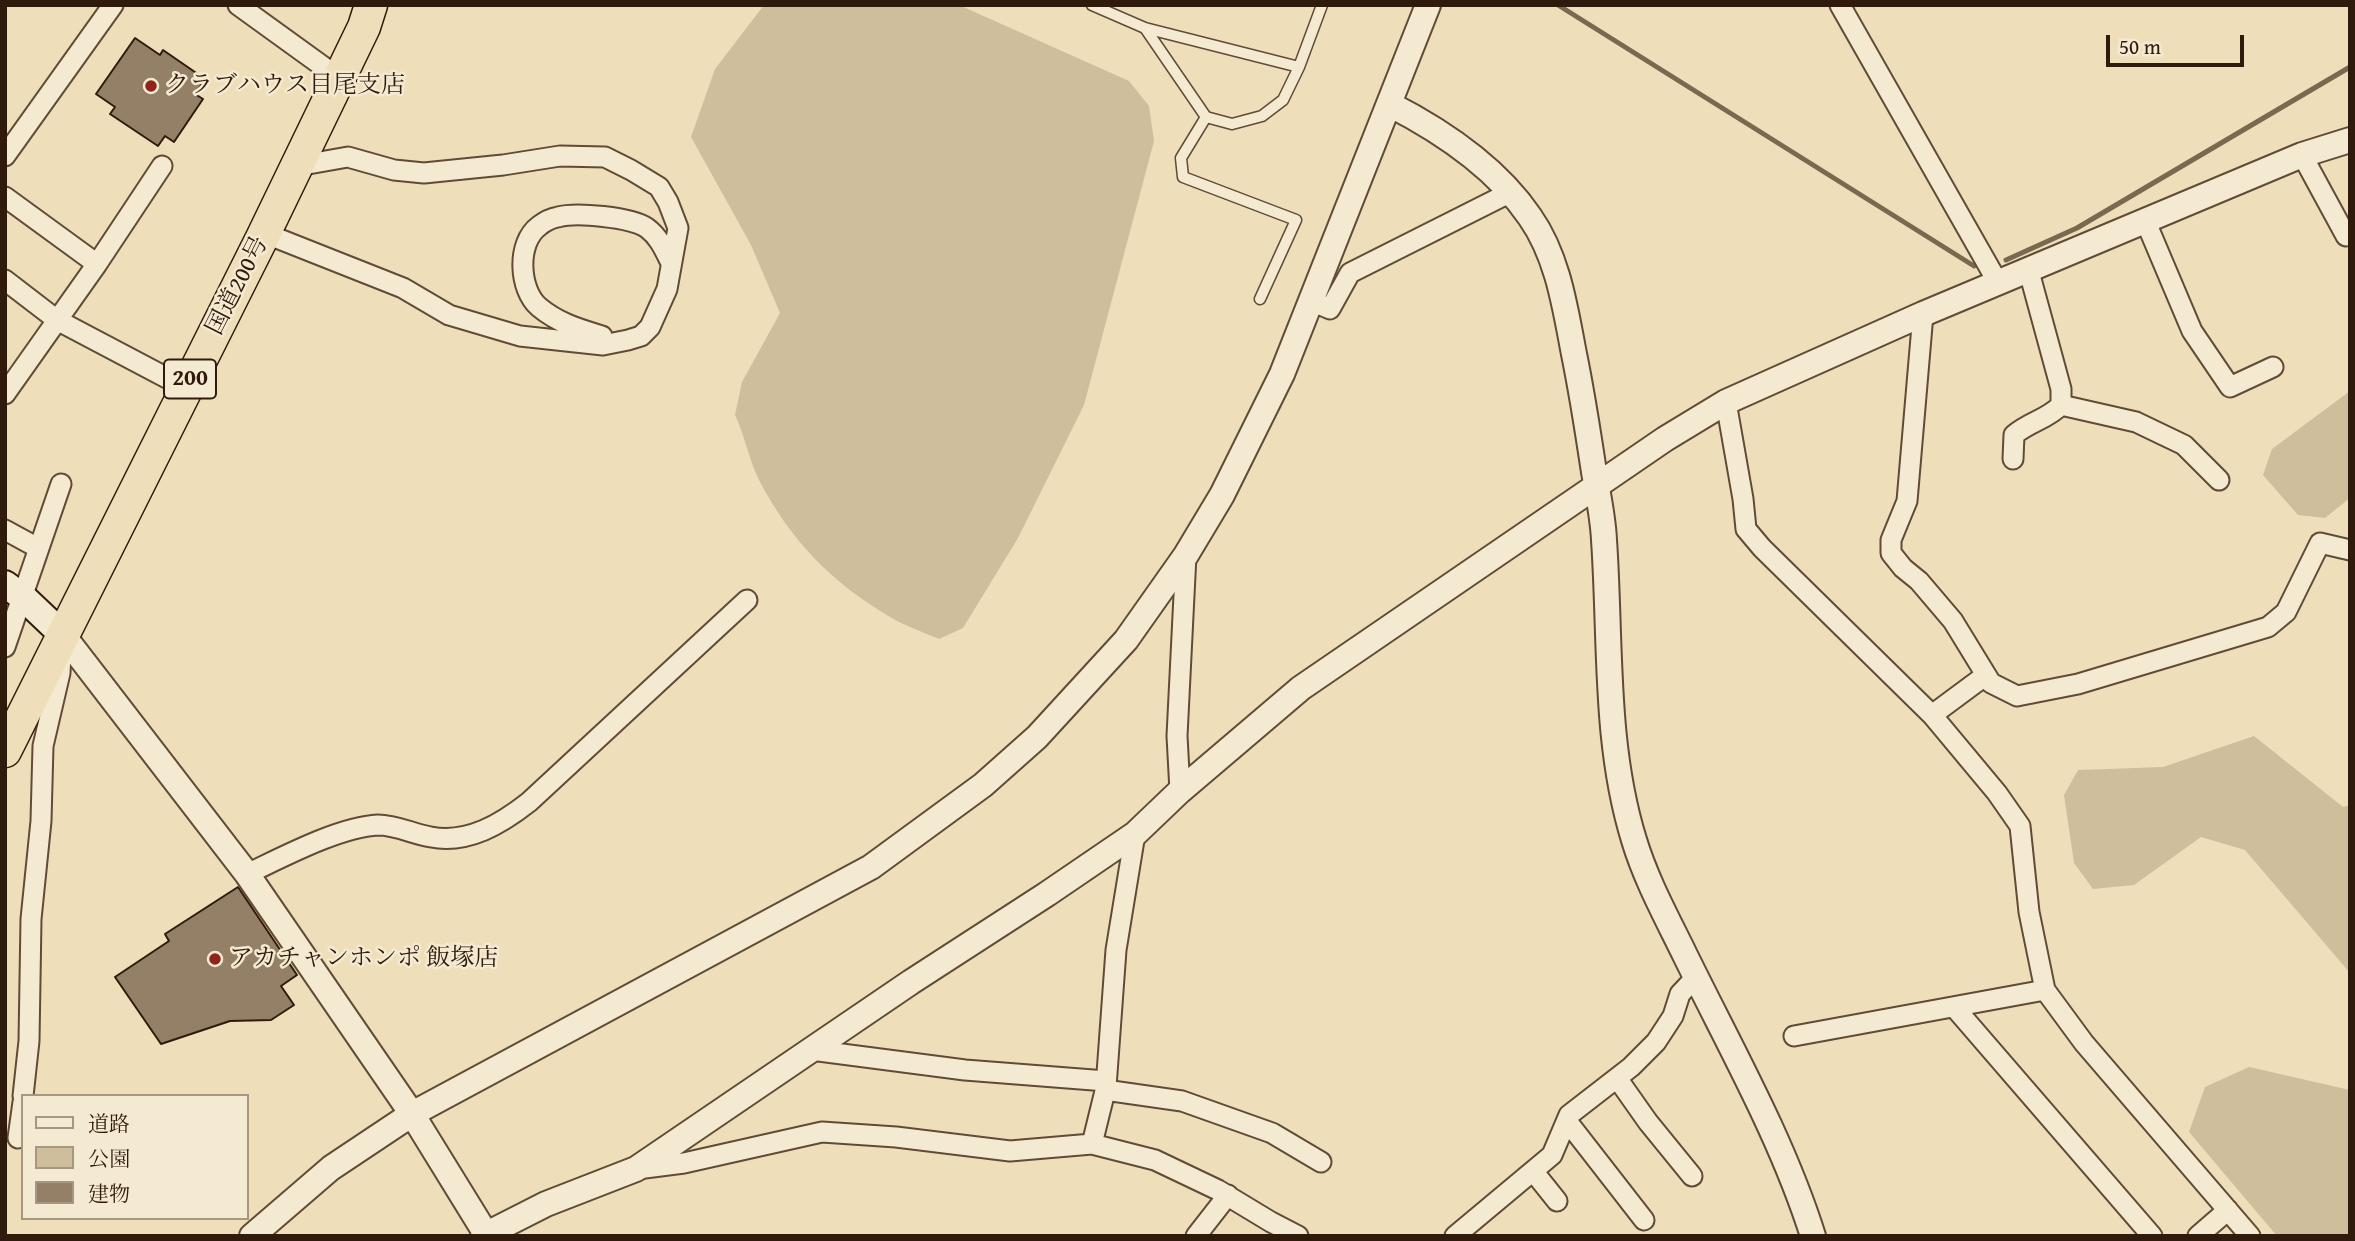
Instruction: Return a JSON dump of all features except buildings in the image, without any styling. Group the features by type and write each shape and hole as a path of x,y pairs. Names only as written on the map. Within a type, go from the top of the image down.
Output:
{"highway":[{"name":"国道200号","path":"5,751 297,166 364,27 371,5"}],"main road":[{"path":"14,591 63,635"}],"street":[{"path":"5,156 113,5"},
{"path":"238,5 339,78"},
{"path":"253,1236 331,1168 412,1114 861,873 983,785 1037,737 1126,640 1186,555 1222,495 1282,374 1428,5"},
{"path":"1840,5 1997,281"},
{"path":"1389,104 1421,120 1463,148 1511,192 1532,218 1560,285 1582,392 1605,547 1613,738 1622,797 1635,843 1652,887 1789,1169 1813,1236"},
{"path":"63,635 247,874 412,1114 485,1235 546,1204 636,1169 911,982 1047,894 1135,834 1301,688 1665,439 1726,402 1997,281 2302,155 2350,140"},
{"path":"2302,155 2346,236"},
{"path":"264,233 403,288 449,315 520,336 603,345 620,342 641,335 650,327 667,289 678,228 668,202 659,187 605,157 560,156 424,173 394,170 348,157 297,166"},
{"path":"5,394 162,166"},
{"path":"1311,301 1330,309 1349,273 1511,192"},
{"path":"5,197 97,264"},
{"path":"620,342 566,325 537,306 529,290 523,267 523,250 529,235 540,225 559,216 626,220 644,226 658,238 671,263"},
{"path":"2145,220 2192,331 2230,387 2273,367"},
{"path":"2013,459 2014,435 2024,426 2054,413 2061,405 2061,389 2028,268"},
{"path":"5,280 57,320 186,388"},
{"path":"1923,314 1907,501 1891,540 1891,554 1919,580 1953,621 1991,683 2017,696 2078,684 2269,628 2286,612 2319,543 2350,550"},
{"path":"1726,402 1746,529 1762,548 1932,715 1970,764 1997,793 2020,826 2029,912 2045,990 2084,1043 2250,1236"},
{"path":"2061,405 2136,422 2184,445 2219,480"},
{"path":"5,647 14,591 38,548 61,484"},
{"path":"5,530 38,548"},
{"path":"1180,792 1177,736 1186,555"},
{"path":"247,874 329,837 376,825 392,826 432,837 460,838 508,819 747,600"},
{"path":"23,1094 29,1041 31,919 41,821 43,746 60,673 63,635"},
{"path":"1932,715 1986,676"},
{"path":"1092,1144 1105,1085 1116,950 1135,834"},
{"path":"1455,1236 1552,1155 1569,1115 1617,1078 1656,1042 1673,1016 1679,994 1696,977"},
{"path":"1794,1036 2045,990"},
{"path":"1955,1008 2152,1236"},
{"path":"811,1050 1105,1085 1182,1101 1272,1133 1321,1162"},
{"path":"1617,1078 1648,1122 1692,1176"},
{"path":"15,1140 21,1112"},
{"path":"1567,1121 1644,1220"},
{"path":"636,1169 684,1163 822,1132 896,1137 1010,1151 1092,1144 1155,1160 1228,1195 1298,1236"},
{"path":"1533,1171 1558,1201"},
{"path":"1196,1236 1228,1195"},
{"path":"2198,1236 2228,1210"}],"lane":[{"path":"1092,5 1145,28 1299,67"},
{"path":"1145,28 1206,117 1232,124 1262,116 1283,100 1299,67 1322,5"},
{"path":"1206,117 1181,158 1183,177 1296,220 1260,299"}],"green space":[{"path":"764,5 959,5 1129,81 1149,106 1154,141 1084,405 1018,538 963,628 939,639 896,620 869,604 814,558 771,502 752,464 735,415 742,382 780,313 751,245 691,137 715,69"},
{"path":"2350,391 2350,498 2325,518 2298,515 2263,475 2272,449"},
{"path":"2254,736 2343,807 2350,805 2350,973 2245,850 2201,837 2134,885 2093,889 2074,863 2064,795 2078,770 2163,767"},
{"path":"2249,1067 2350,1090 2350,1236 2277,1236 2189,1132 2205,1087"}],"waterway":[{"path":"1558,5 1974,266"},
{"path":"2006,260 2077,228 2350,67"}],"place":[{"name":"クラブハウス目尾支店","path":"151,86"},
{"name":"アカチャンホンポ 飯塚店","path":"215,959"}]}
